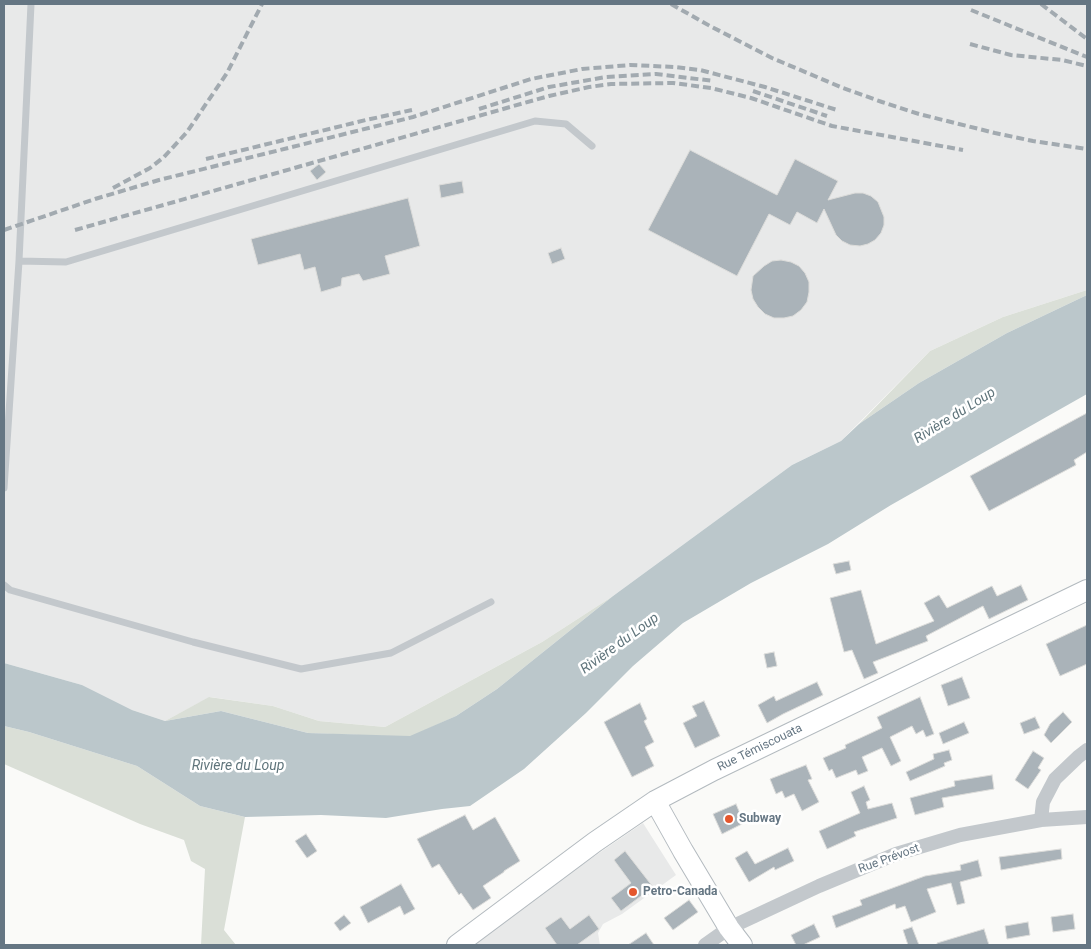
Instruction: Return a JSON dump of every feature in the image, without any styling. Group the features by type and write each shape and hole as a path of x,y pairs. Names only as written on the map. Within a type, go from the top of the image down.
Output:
{"main road":[{"name":"Rue Témiscouata","path":"457,945 655,801 714,770 1087,590"},
{"path":"655,801 729,928 742,945"}],"street":[{"path":"1041,820 1043,802 1055,779 1087,750"},
{"name":"Rue Prévost","path":"705,945 729,928 818,886 896,854 960,836 1041,820 1087,817"}],"lane":[{"path":"4,488 19,261 31,4"},
{"path":"19,261 66,262 535,121 566,124 592,146"},
{"path":"4,585 10,590 193,642 301,669 391,653 492,602"}],"shaded area":[{"path":"4,4 1087,4 1087,290 1003,317 930,351 841,441 792,465 613,596 542,642 385,727 319,721 273,706 210,697 165,721 132,710 82,685 4,663"},
{"path":"1087,290 1087,295 1007,333 919,383 859,424 930,351 1003,317"},
{"path":"613,596 497,689 456,716 410,737 308,733 221,711 165,721 209,697 273,706 319,721 385,727 542,642"},
{"path":"4,726 137,766 200,806 245,817 224,930 236,945 201,945 205,869 191,861 184,840 140,824 4,764"},
{"path":"643,823 676,875 622,914 603,924 598,933 600,945 472,945 551,886"}],"water":[{"name":"Rivière du Loup","path":"1087,295 1087,394 891,505 828,544 751,583 683,623 633,666 586,713 524,769 470,806 386,818 321,815 245,817 200,806 137,766 4,726 4,663 82,685 132,710 165,721 221,711 308,733 410,736 456,716 497,689 613,596 792,465 841,441 859,424 919,383 1007,333"}],"building":[{"path":"690,150 777,195 795,159 838,181 828,200 855,193 863,193 871,196 878,202 884,217 881,233 868,244 860,246 850,245 836,235 824,209 817,223 797,212 790,225 769,214 737,276 648,230"},
{"path":"319,164 326,172 317,180 310,171"},
{"path":"462,181 464,193 441,198 439,185"},
{"path":"408,198 420,246 385,256 390,274 363,281 359,274 342,278 341,286 321,292 315,267 304,270 300,254 258,265 251,239"},
{"path":"561,248 565,259 552,264 548,253"},
{"path":"781,260 799,266 809,282 809,292 807,302 793,316 774,318 765,314 758,307 753,299 751,290 753,276 772,261"},
{"path":"1087,413 1087,452 1074,460 1076,465 989,511 970,476"},
{"path":"849,561 851,570 836,574 833,564"},
{"path":"1021,585 1028,600 989,619 983,606 926,636 928,641 873,662 878,673 864,679 852,650 844,652 830,598 861,590 876,644 934,621 924,603 939,595 947,608 992,586 997,596"},
{"path":"1087,625 1087,664 1060,676 1046,644"},
{"path":"774,652 777,666 767,668 764,654"},
{"path":"962,677 970,698 948,706 941,685"},
{"path":"817,682 823,695 767,723 758,705 774,696 776,701"},
{"path":"920,697 934,734 926,737 923,730 916,734 912,726 890,737 901,761 891,766 882,748 862,757 868,771 858,775 856,770 836,778 832,769 829,771 823,758 846,748 845,745 882,728 877,717"},
{"path":"704,701 720,736 695,748 683,723 697,716 692,706"},
{"path":"640,703 647,719 644,721 654,742 645,747 654,766 632,777 604,722"},
{"path":"1063,712 1072,722 1051,743 1044,735 1050,724"},
{"path":"1035,717 1040,728 1024,734 1020,723"},
{"path":"964,722 969,733 943,744 939,733"},
{"path":"949,750 952,760 944,763 945,766 910,781 906,772 934,759 933,754"},
{"path":"1033,751 1044,758 1038,768 1041,770 1028,789 1015,780"},
{"path":"806,765 812,779 808,780 819,802 802,811 794,794 785,798 782,791 776,794 770,779"},
{"path":"992,775 994,789 942,798 944,807 915,815 910,798 955,786 954,781"},
{"path":"864,786 870,800 866,802 868,809 892,803 897,818 854,832 856,836 827,849 819,831 860,813 851,792"},
{"name":"Subway","path":"736,804 744,823 722,834 713,814"},
{"path":"465,815 473,830 495,817 520,861 483,886 491,898 473,910 461,893 459,895 439,864 432,868 417,839"},
{"path":"306,834 317,851 307,858 295,841"},
{"path":"788,848 794,861 775,870 774,867 749,882 735,858 747,851 755,864"},
{"path":"1061,849 1062,859 1001,870 999,857"},
{"name":"Petro-Canada","path":"625,851 653,887 621,911 611,898 631,883 614,860"},
{"path":"978,860 982,876 960,882 965,903 957,905 951,883 927,889 936,912 911,922 905,906 896,909 895,904 836,928 832,916 862,905 860,900 925,876 961,870 960,865"},
{"path":"401,884 415,909 404,915 400,906 368,923 360,907"},
{"path":"689,900 698,912 673,930 664,918"},
{"path":"1073,914 1075,929 1053,932 1051,917"},
{"path":"344,915 351,923 340,931 334,923"},
{"path":"589,915 599,929 577,945 557,945 545,928 561,917 570,929"},
{"path":"1028,922 1030,935 1007,939 1005,926"},
{"path":"814,924 820,937 803,945 796,945 791,935"},
{"path":"912,927 919,945 908,945 903,930"},
{"path":"984,929 989,945 937,945 937,943"},
{"path":"646,933 654,945 628,945"}],"railway":[{"path":"113,188 150,168 164,157 187,132 227,73 262,4"},
{"path":"671,4 772,58 882,102 919,114 995,133 1087,149"},
{"path":"1041,4 1087,39"},
{"path":"971,10 1087,57"},
{"path":"970,44 1011,55 1062,60 1087,66"},
{"path":"4,230 95,199 159,180 413,117 531,79 582,69 630,65 700,70 765,87 837,110"},
{"path":"479,109 549,87 606,77 656,74 714,81"},
{"path":"75,230 549,96 611,84 673,83 711,88 751,98 832,126 963,150"},
{"path":"753,91 827,116"},
{"path":"206,159 412,110"}],"place":[{"name":"Subway","path":"729,819"},
{"name":"Petro-Canada","path":"633,892"}]}
